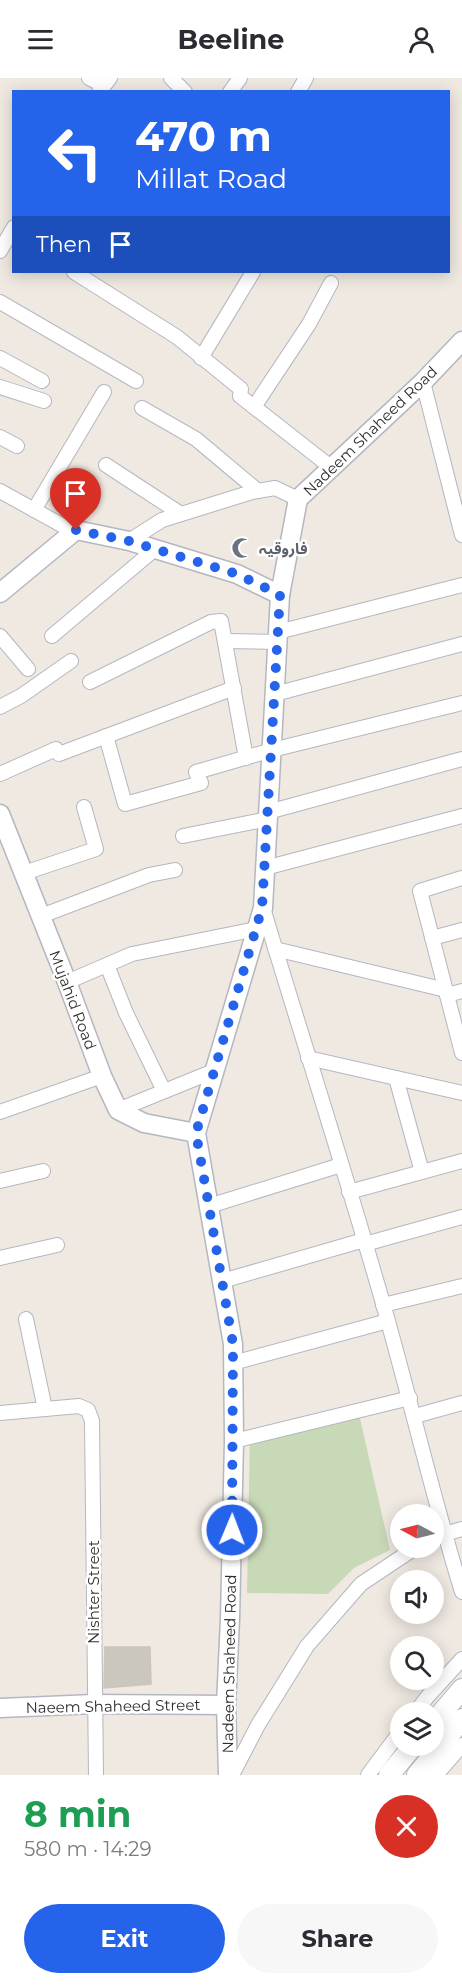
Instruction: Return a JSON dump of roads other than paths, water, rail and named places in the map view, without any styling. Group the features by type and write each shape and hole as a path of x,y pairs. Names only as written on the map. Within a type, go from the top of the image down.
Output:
{"main road":[{"path":"444,1710 462,1689"},
{"path":"417,1775 462,1719"},
{"path":"389,1775 405,1756"}],"street":[{"path":"88,78 104,85"},
{"path":"171,78 183,90"},
{"path":"0,251 12,232"},
{"path":"76,273 177,337 241,389 240,396 332,468"},
{"path":"201,358 252,273"},
{"path":"254,407 309,324 331,283"},
{"path":"0,302 136,381"},
{"name":"Nadeem Shaheed Road","path":"230,1775 226,1705 234,1442 233,1344 196,1133 262,908 280,595 298,500 423,382 462,341"},
{"path":"0,358 42,381"},
{"path":"423,382 459,514 462,535"},
{"path":"0,387 44,401"},
{"path":"34,510 104,392"},
{"path":"142,408 196,439 258,491"},
{"path":"0,437 17,446"},
{"path":"106,465 181,514"},
{"path":"129,541 162,520 258,491 275,488 298,500"},
{"path":"0,491 74,532"},
{"path":"0,593 76,530 129,541 237,574 280,595"},
{"path":"52,636 155,549"},
{"path":"225,641 278,637 462,585"},
{"path":"90,682 211,622 221,621 246,758"},
{"path":"0,636 28,669"},
{"path":"274,694 462,644"},
{"path":"0,707 21,696 71,661"},
{"path":"0,774 56,749 59,754 234,688"},
{"path":"106,736 125,804 201,783 196,772 272,750 462,703"},
{"path":"183,836 268,816 462,759"},
{"path":"24,873 96,849 84,807"},
{"name":"Mujahid Road","path":"0,814 102,1076 118,1110"},
{"path":"265,868 462,816"},
{"path":"41,916 149,875 175,870"},
{"path":"462,879 420,891 462,1050"},
{"path":"262,908 388,1321 415,1416 433,1504"},
{"path":"67,982 132,954 256,929"},
{"path":"432,938 462,930"},
{"path":"275,950 446,992 462,991"},
{"path":"106,965 126,1013 164,1091"},
{"path":"308,1058 462,1093"},
{"path":"118,1110 214,1071"},
{"path":"0,1112 102,1076"},
{"path":"396,1078 422,1172"},
{"path":"118,1110 144,1123 196,1133"},
{"path":"349,1192 462,1161"},
{"path":"209,1206 341,1165"},
{"path":"0,1181 43,1171"},
{"path":"222,1281 462,1217"},
{"path":"0,1258 57,1245"},
{"path":"383,1305 462,1286"},
{"path":"0,1413 45,1409 26,1319"},
{"path":"233,1363 388,1321"},
{"path":"234,1442 410,1398"},
{"path":"415,1416 462,1403"},
{"name":"Nishter Street","path":"45,1409 78,1406 88,1410 92,1420 96,1775"},
{"path":"444,1534 462,1529"},
{"path":"444,1547 462,1592"},
{"path":"230,1775 307,1646 361,1584 400,1558"},
{"path":"423,1702 462,1659"},
{"name":"Naeem Shaheed Street","path":"0,1708 94,1704 226,1705"},
{"path":"436,1775 462,1744"},
{"path":"368,1775 390,1745"}],"place":[{"name":"فاروقیہ","path":"242,548"}]}
